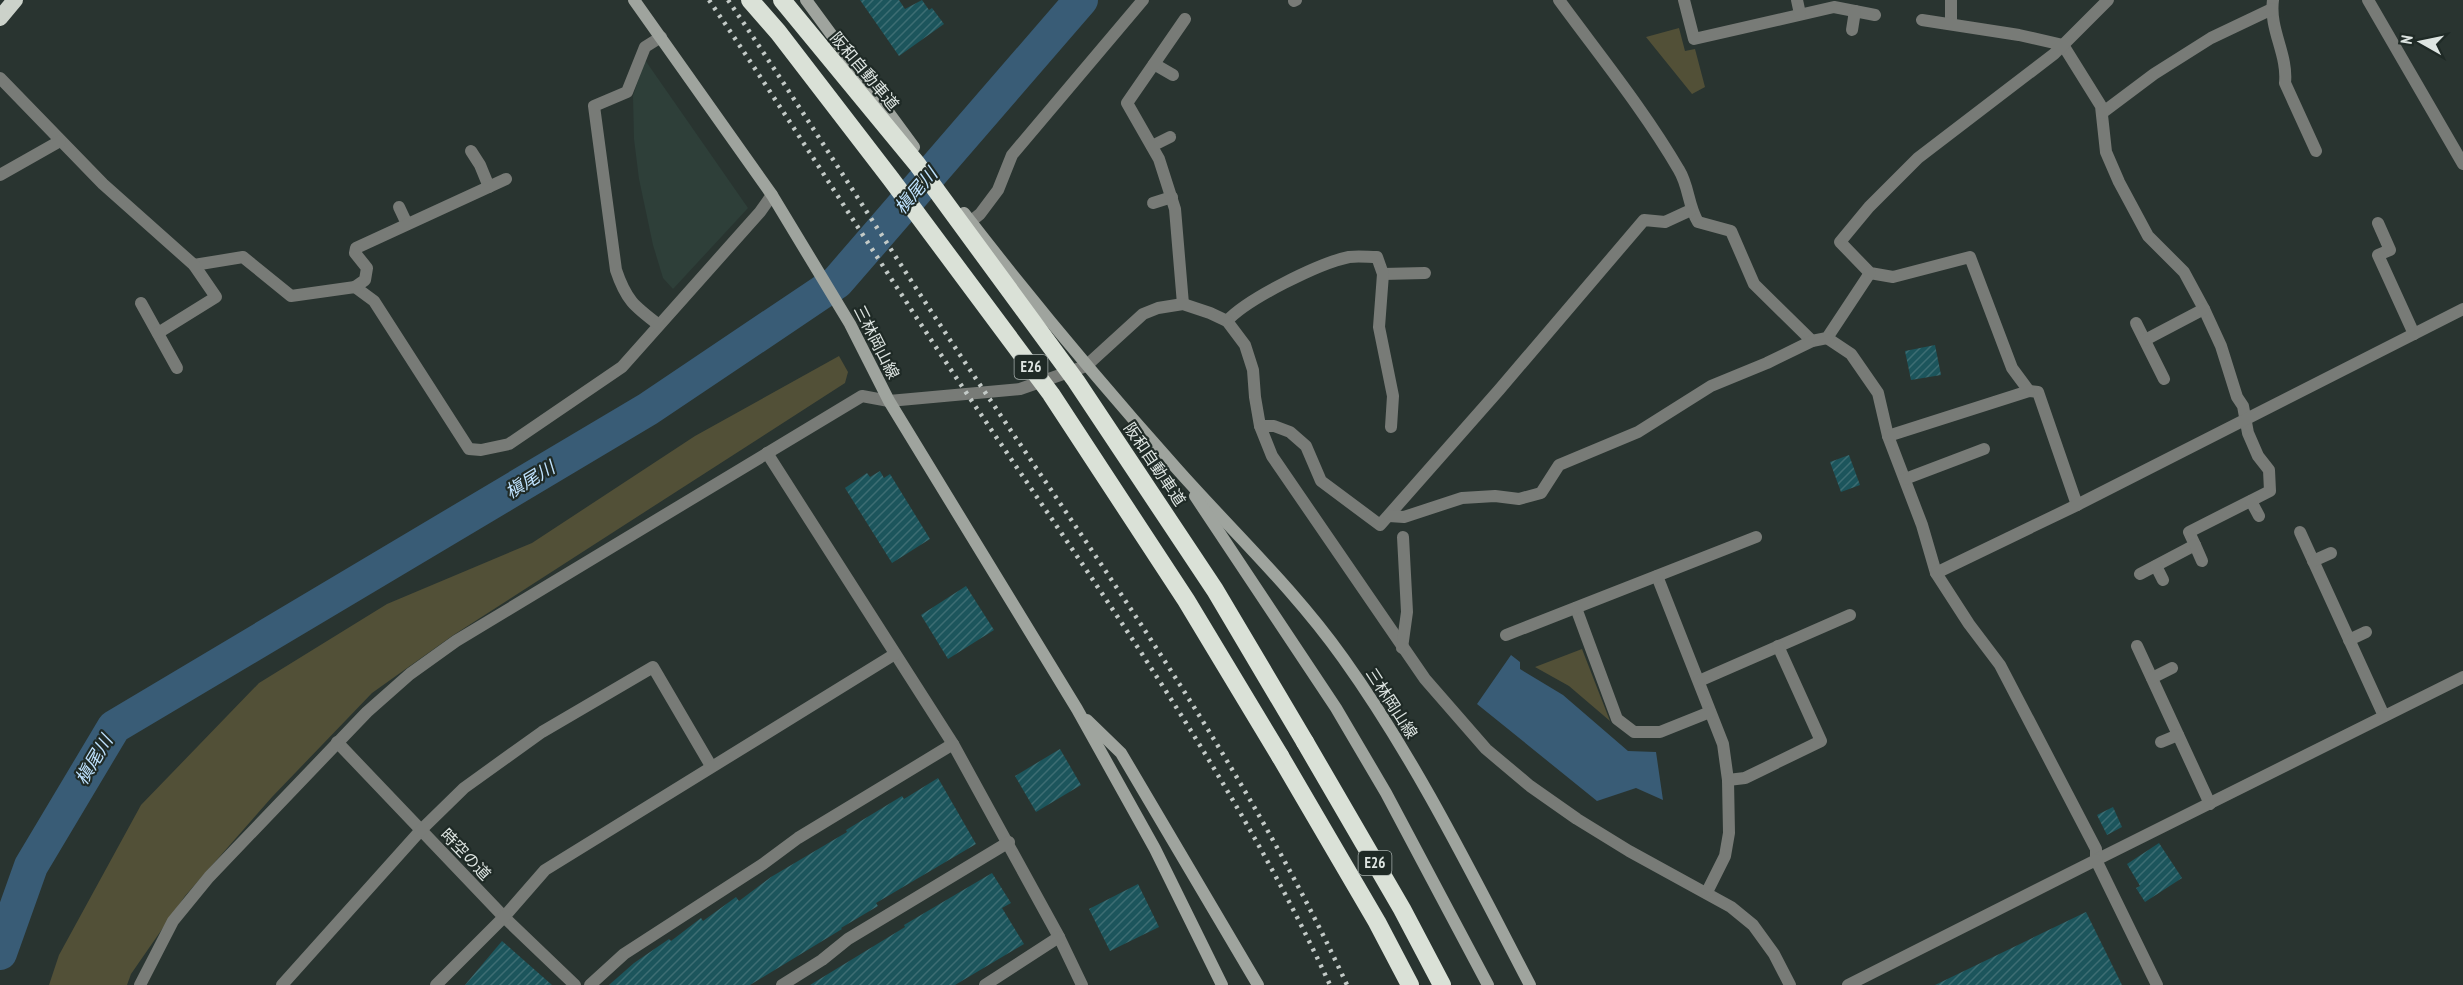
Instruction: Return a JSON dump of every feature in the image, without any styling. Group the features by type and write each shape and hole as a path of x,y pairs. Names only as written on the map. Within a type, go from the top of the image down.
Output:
{"highway":[{"path":"0,18 15,0"},
{"name":"E26","path":"750,0 778,32 891,178 1051,394 1186,600 1377,921 1410,985"},
{"name":"阪和自動車道","path":"782,0 917,164 1076,381 1215,590 1402,909 1442,985"}],"main road":[{"name":"三林岡山線","path":"634,0 772,195 850,324 889,401 1077,709 1155,849 1222,985"},
{"name":"三林岡山線","path":"806,0 960,209 1086,366 1179,472 1275,572 1342,656 1410,761 1530,985"},
{"name":"三林岡山線","path":"1179,472 1336,708 1386,793 1488,985"},
{"name":"三林岡山線","path":"1077,709 1121,753 1258,985"}],"street":[{"path":"970,222 980,214 998,190 1012,155 1143,0"},
{"path":"1559,0 1653,128 1681,173 1691,210 1698,222 1731,231 1754,284 1812,341"},
{"path":"1684,0 1694,39 1834,7 1875,15"},
{"path":"1797,0 1800,14"},
{"path":"1951,0 1951,24"},
{"path":"2029,391 2012,368 1970,257 1893,277 1870,273 1840,242 1847,231 1918,158 2063,45 2108,0"},
{"path":"2368,0 2461,156"},
{"path":"2102,113 2154,74 2211,38 2272,5"},
{"path":"2272,5 2271,17 2286,72 2285,83 2316,151"},
{"path":"1852,30 1855,11"},
{"path":"1183,304 1172,197 1160,159 1127,103 1185,19"},
{"path":"1922,20 2063,45 2101,106 2106,152 2119,182 2148,236 2184,272 2204,309 2221,346 2246,418 2248,433 2258,456 2269,470 2270,491 2189,532 2202,561"},
{"path":"659,325 635,306 624,293 616,270 594,106 627,92 645,47 661,37"},
{"path":"1154,64 1173,75"},
{"path":"0,78 103,184 194,266 216,297 158,333"},
{"path":"1152,146 1170,137"},
{"path":"0,175 60,141"},
{"path":"471,151 489,187"},
{"path":"194,266 243,257 291,296 355,287 365,280 367,268 355,253 356,248 506,179"},
{"path":"355,287 374,302 469,449 482,450 509,444 622,368 760,212 772,195"},
{"path":"1153,203 1172,197"},
{"path":"399,207 407,224"},
{"path":"1260,426 1274,426 1290,432 1306,446 1320,481 1380,525 1644,220 1665,222 1691,210"},
{"path":"2378,223 2390,250 2378,255 2414,334"},
{"path":"1227,321 1235,313 1265,295 1311,272 1349,257 1377,256 1383,274 1379,327 1393,396 1391,427"},
{"path":"1383,274 1425,273"},
{"path":"1827,338 1870,273"},
{"path":"141,303 177,368"},
{"path":"140,985 173,921 209,876 337,742 410,674 456,641 862,396 889,401 1020,388 1086,366 1143,314 1158,308 1183,304 1227,321 1245,345 1253,370 1260,426 1272,456 1402,648 1463,724 1486,749 1530,786 1629,852 1707,892 1731,907 1753,925 1774,954 1790,985"},
{"path":"2145,340 2204,309"},
{"path":"1936,573 2077,505 2463,309"},
{"path":"2136,323 2164,379"},
{"path":"1389,516 1404,517 1462,498 1495,496 1519,499 1541,493 1559,465 1638,432 1712,386 1812,341 1827,338 1851,354 1878,393 1888,436 1922,525 1936,573 1969,624 2000,665 2096,849 2096,860 2157,985"},
{"path":"1888,436 2029,391 2038,392 2077,505"},
{"path":"1905,479 1984,449"},
{"path":"767,453 953,744 1009,842 1082,985"},
{"path":"2251,501 2259,516"},
{"path":"2300,532 2384,716"},
{"path":"1402,648 1407,612 1403,537"},
{"path":"1506,635 1756,537"},
{"path":"2140,574 2195,545"},
{"path":"2313,561 2331,553"},
{"path":"2156,566 2163,580"},
{"path":"1657,576 1723,744 1728,780 1729,833 1725,856 1707,892"},
{"path":"1576,608 1617,719 1634,732 1660,732 1710,712"},
{"path":"1699,681 1850,615"},
{"path":"2349,640 2366,632"},
{"path":"1728,780 1745,778 1821,741 1778,646"},
{"path":"2137,646 2210,804"},
{"path":"436,985 504,917 545,870 895,654"},
{"path":"282,985 421,830 464,788 542,732 653,667 711,766"},
{"path":"2152,678 2172,668"},
{"path":"1848,985 2463,677"},
{"path":"2162,742 2178,735"},
{"name":"時空の道","path":"337,742 504,917 575,985"},
{"path":"591,985 624,954 763,864 798,838 953,744"},
{"path":"782,985 822,960 848,939 1009,842"},
{"path":"985,985 1059,937"}],"shaded area":[{"path":"1679,28 1685,51 1695,49 1705,87 1692,94 1646,37"},
{"path":"645,60 748,208 673,289 663,278 653,245 639,179 634,139 633,96"},
{"path":"839,356 848,372 845,383 452,636 372,693 272,797 185,896 131,974 127,985 49,985 59,955 141,805 259,683 387,604 532,543 695,436"},
{"path":"1582,649 1610,721 1569,686 1535,667"}],"water":[{"path":"1511,655 1520,662 1520,669 1563,695 1628,751 1656,752 1663,800 1636,788 1597,801 1477,704"}],"building":[{"path":"860,0 899,0 905,9 922,0 929,10 932,8 944,24 899,56"},
{"path":"1935,345 1941,375 1911,380 1905,351"},
{"path":"1849,455 1860,485 1841,492 1830,462"},
{"path":"880,471 884,478 890,474 930,539 892,563 845,488 867,473 870,477"},
{"path":"966,586 994,630 948,659 921,615"},
{"path":"1060,749 1081,785 1036,812 1015,776"},
{"path":"938,778 976,844 876,903 878,906 842,929 750,985 609,985 634,963 669,939 671,941 701,918 703,921 736,897 739,901 771,877 847,832 846,830 902,796 904,799"},
{"path":"2113,807 2122,827 2107,835 2097,815"},
{"path":"2159,843 2182,878 2145,902 2136,888 2140,886 2127,864"},
{"path":"992,873 1011,903 1002,908 1024,944 955,985 810,985 905,927 904,925"},
{"path":"1138,884 1159,927 1110,951 1089,909"},
{"path":"2086,912 2122,985 1935,985"},
{"path":"502,941 552,985 465,985"}],"waterway":[{"name":"槇尾川","path":"0,953 31,866 114,727 648,409 837,282 1081,0"}],"railway":[{"path":"709,0 947,364 1168,694 1254,837 1330,985"},
{"path":"728,0 1181,686 1269,833 1347,985"}]}
